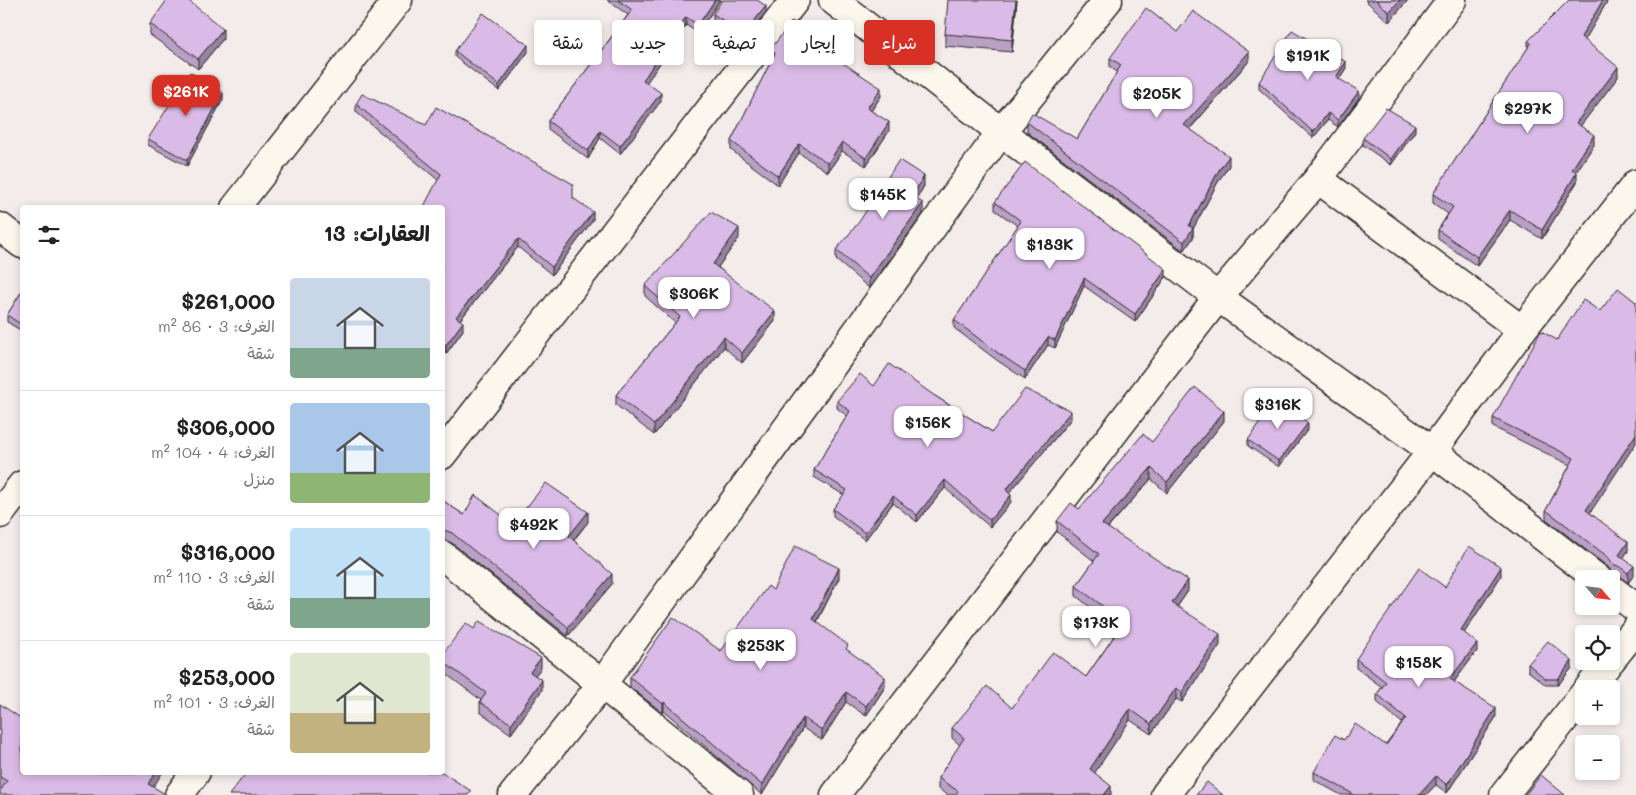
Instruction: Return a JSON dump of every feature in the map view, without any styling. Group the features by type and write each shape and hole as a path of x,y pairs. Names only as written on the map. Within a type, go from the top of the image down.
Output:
{"street":[{"path":"237,205 398,0"},
{"path":"445,451 795,0"},
{"path":"833,0 1001,132 1218,297 1432,452 1586,570"},
{"path":"513,795 602,684 1001,132 1108,0"},
{"path":"835,795 1218,297 1318,180 1452,0"},
{"path":"1318,180 1522,330"},
{"path":"1165,795 1432,452 1522,330 1636,184"},
{"path":"0,227 20,242"},
{"path":"0,514 20,487"},
{"path":"445,557 739,795"},
{"path":"1620,596 1636,608"},
{"path":"1620,649 1636,629"},
{"path":"1595,680 1603,670"},
{"path":"1504,795 1575,705"},
{"path":"179,795 194,775"}],"building":[{"path":"167,0 188,0 223,29 198,59 150,24"},
{"path":"618,0 715,0 701,20 694,20 694,22 686,17 684,20 624,20 632,10"},
{"path":"722,0 757,0 766,6 755,20 722,20 713,14"},
{"path":"948,0 1016,0 1012,40 945,34"},
{"path":"1376,0 1400,0 1389,12"},
{"path":"1569,0 1603,0 1581,37 1618,67 1576,123 1594,135 1572,169 1577,172 1542,230 1510,210 1477,257 1438,230 1453,207 1433,194 1531,43 1528,41"},
{"path":"1146,8 1177,32 1193,11 1249,52 1184,125 1229,156 1219,170 1189,226 1193,228 1184,242 1027,122 1032,113 1077,139 1121,65 1110,58"},
{"path":"483,13 528,45 499,85 455,51"},
{"path":"1292,30 1346,62 1336,77 1359,91 1338,120 1328,113 1313,132 1259,82"},
{"path":"784,32 784,65 846,65 881,88 867,108 889,122 866,158 842,142 828,163 799,144 778,176 731,141 769,65 774,65 774,45"},
{"path":"612,36 612,65 653,65 643,80 661,93 620,146 600,131 588,151 548,121 590,65 602,65 602,50"},
{"path":"190,72 223,93 187,160 148,139"},
{"path":"362,94 426,125 436,107 573,184 573,198 593,212 552,267 518,239 456,317 463,322 446,345 445,205 425,205 441,174 356,104"},
{"path":"1386,108 1415,125 1391,159 1363,138"},
{"path":"899,160 924,176 912,197 923,203 869,278 836,250 859,222"},
{"path":"1025,162 1166,269 1135,314 1084,278 1055,340 1048,337 1025,371 954,320 1021,221 995,202"},
{"path":"711,212 739,228 713,264 775,311 742,353 724,337 654,425 616,395 680,317 645,286"},
{"path":"1618,288 1636,302 1636,434 1586,510 1628,542 1619,555 1634,566 1628,573 1613,564 1608,557 1546,510 1574,458 1493,418 1541,331 1557,340 1583,300 1600,311"},
{"path":"20,294 20,324 7,315"},
{"path":"889,364 992,432 1025,389 1071,411 1006,490 1011,495 990,520 945,480 917,515 893,496 865,533 833,509 847,490 814,470 850,411 837,401 860,374 874,386"},
{"path":"1195,387 1224,411 1167,482 1151,468 1102,524 1188,580 1172,603 1220,634 1182,692 1176,688 1151,724 1130,709 1090,769 1111,786 1104,795 955,795 958,791 938,778 964,738 952,728 987,686 1012,708 1053,652 1086,677 1124,622 1076,586 1099,554 1057,521 1071,503 1079,509 1143,434 1152,442"},
{"path":"1276,399 1308,423 1279,461 1248,440"},
{"path":"546,483 588,512 569,536 612,574 568,627 452,533 445,530 445,502 464,515 475,495 513,524"},
{"path":"795,546 839,568 813,619 848,645 846,649 885,677 866,706 846,692 822,730 803,718 762,785 664,702 663,704 630,677 673,617 721,651 768,586 773,590"},
{"path":"1469,546 1501,567 1461,630 1477,643 1450,679 1496,708 1447,785 1436,776 1419,795 1352,795 1314,772 1335,735 1344,740 1355,724 1386,745 1406,718 1377,694 1386,682 1356,659 1419,568 1445,587"},
{"path":"479,621 541,658 530,672 542,680 511,724 480,702 486,693 445,663 445,651 466,623 474,629"},
{"path":"1548,641 1572,661 1558,679 1546,679 1528,664"},
{"path":"0,704 20,718 20,775 154,775 148,784 167,795 0,795 0,791 7,781 0,777"},
{"path":"445,774 471,791 468,795 229,795 245,775"},
{"path":"1541,775 1565,795 1525,795"},
{"path":"1207,782 1223,795 1196,795"}]}
